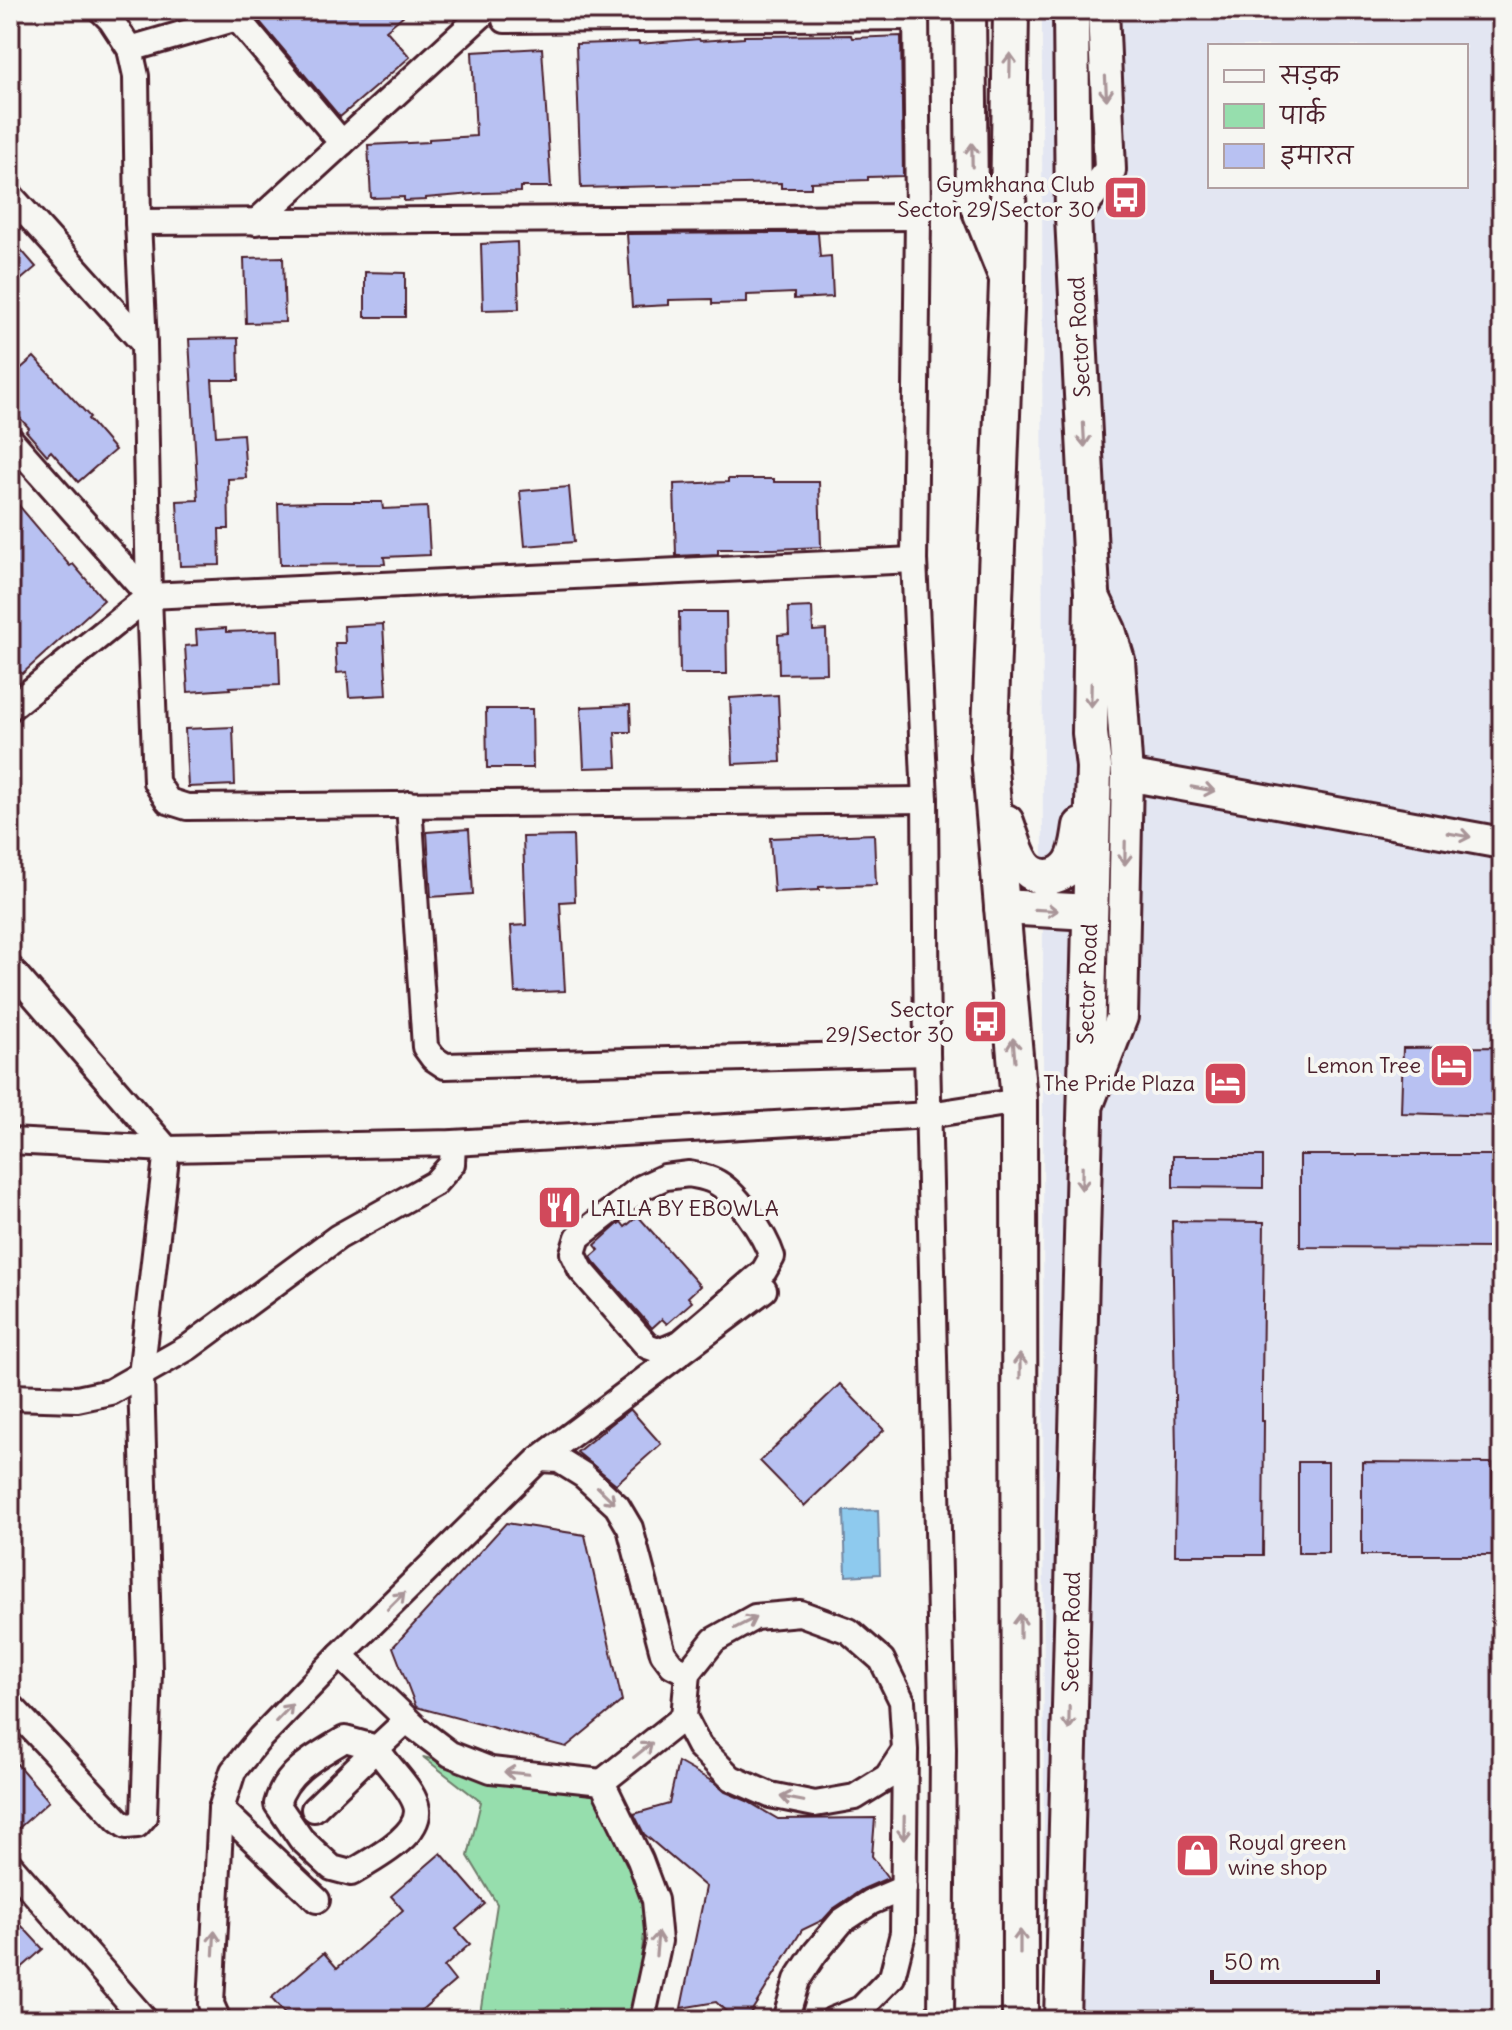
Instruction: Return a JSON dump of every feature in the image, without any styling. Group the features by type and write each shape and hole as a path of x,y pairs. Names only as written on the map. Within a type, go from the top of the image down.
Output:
{"main road":[{"path":"1011,10 1007,283 989,758 1019,1101 1017,2016"},
{"name":"Sector Road","path":"1062,2020 1094,767 1090,733 1092,592 1073,217 1071,10"},
{"path":"989,758 1021,862 1030,873 1043,878 1065,871 1073,861 1094,767"},
{"path":"1002,907 1089,912"},
{"path":"1020,1466 1075,1470"},
{"path":"1020,1512 1074,1511"}],"street":[{"path":"101,10 130,49 136,76 156,782 168,801 187,807 925,800"},
{"path":"970,10 972,196 1007,283"},
{"path":"1073,217 1110,170 1103,10"},
{"path":"256,222 342,143 496,15 916,13 918,217 914,560 925,800 927,1053 943,1749 941,2020"},
{"path":"130,49 233,14 342,143"},
{"path":"10,195 144,344"},
{"path":"138,222 918,217"},
{"path":"10,439 149,596"},
{"path":"12,702 149,596 914,560"},
{"path":"1084,1115 1122,1017 1127,775 1119,660 1110,630 1092,592"},
{"path":"1127,775 1502,843"},
{"path":"409,804 425,1047 433,1058 445,1066 927,1053"},
{"path":"10,968 167,1149 141,1375 149,1671 144,1817 137,1825 126,1826 118,1820 10,1705"},
{"path":"10,1141 167,1149 453,1143 929,1115 1019,1101"},
{"path":"686,1130 689,1174"},
{"path":"10,1397 77,1399 110,1392 141,1375 189,1347 338,1237 435,1183 452,1164 453,1143"},
{"path":"689,1174 716,1181 734,1197 767,1243 772,1257 764,1271 680,1343 661,1351 647,1346 581,1270 573,1253 578,1237 641,1188 665,1177 689,1174"},
{"path":"218,2020 211,2004 221,1809 233,1771 260,1738 340,1655 539,1459 764,1290"},
{"path":"539,1459 559,1460 583,1475 617,1506 630,1528 663,1653 672,1665 688,1673"},
{"path":"833,2020 861,2009 892,1977 903,1933 905,1750 902,1701 882,1660 849,1631 800,1613 755,1617 714,1640 688,1673 684,1717 699,1746 731,1778 770,1795 815,1804 855,1797 887,1777 905,1750"},
{"path":"340,1655 407,1720 450,1754 491,1770 602,1782 684,1717"},
{"path":"314,1809 407,1720"},
{"path":"345,1739 377,1748 417,1806 415,1825 395,1845 351,1873 332,1868 301,1839 277,1804 280,1791 307,1762 345,1739"},
{"path":"602,1782 640,1860 655,1900 659,1941 642,2020"},
{"path":"221,1809 317,1900"},
{"path":"10,1865 145,2020"},
{"path":"785,2020 797,1980 842,1921 871,1902 904,1888"}],"shaded area":[{"path":"1042,10 1502,10 1502,2020 1044,2020"}],"green space":[{"path":"423,1757 597,1795 647,1908 634,2020 619,2020 584,2009 564,2020 479,2020 497,1904 468,1856 481,1802"}],"water":[{"path":"878,1510 880,1574 846,1576 844,1511"}],"building":[{"path":"250,10 292,10 300,17 307,10 410,10 386,30 410,57 340,117"},
{"path":"851,35 852,38 901,36 903,176 811,182 811,188 781,188 781,183 581,188 576,44 639,44 744,36"},
{"path":"542,48 551,187 520,187 520,192 426,200 371,198 368,145 476,136 472,52"},
{"path":"818,233 820,257 831,256 833,297 794,299 794,293 747,295 747,303 712,304 712,299 669,300 669,305 632,307 627,234"},
{"path":"10,237 36,267 10,289"},
{"path":"517,242 519,309 483,310 481,244"},
{"path":"283,257 285,322 246,323 244,258"},
{"path":"365,272 405,273 405,317 365,317"},
{"path":"238,338 239,380 212,380 216,436 243,434 246,478 228,479 229,529 219,529 220,565 180,566 177,501 198,500 189,339"},
{"path":"34,357 90,417 88,419 115,450 78,482 51,451 47,455 10,407 10,378"},
{"path":"728,479 819,482 821,547 718,549 718,554 676,556 674,484 728,482"},
{"path":"569,487 574,542 525,546 520,491"},
{"path":"10,495 70,566 73,564 104,600 22,674 10,660"},
{"path":"382,502 383,509 427,507 430,555 384,557 385,564 280,565 278,503"},
{"path":"812,607 813,631 826,630 827,673 779,674 778,635 789,634 788,608"},
{"path":"679,612 726,612 727,674 680,674"},
{"path":"383,624 387,695 349,697 347,672 337,673 335,643 345,643 344,626"},
{"path":"226,628 226,632 278,630 280,685 188,692 185,646 197,645 196,630"},
{"path":"778,695 781,762 733,764 730,698"},
{"path":"630,705 631,732 615,732 617,767 584,768 581,707"},
{"path":"486,709 532,709 533,768 487,768"},
{"path":"233,727 235,785 188,787 185,729"},
{"path":"469,829 473,894 431,897 427,832"},
{"path":"874,834 876,885 774,892 770,838"},
{"path":"573,836 575,901 560,902 565,991 515,993 511,926 526,925 523,837"},
{"name":"Lemon Tree","path":"1502,1047 1499,1116 1401,1113 1403,1048"},
{"path":"1300,1155 1500,1155 1500,1248 1300,1247"},
{"path":"1173,1156 1263,1156 1263,1188 1173,1187"},
{"path":"638,1216 700,1286 688,1297 692,1302 667,1324 662,1319 652,1328 591,1257 599,1250 595,1245 616,1226 621,1222 625,1227"},
{"path":"1172,1221 1264,1222 1263,1555 1175,1555"},
{"path":"840,1384 884,1430 804,1506 760,1461"},
{"path":"630,1409 661,1444 616,1484 577,1452"},
{"path":"1298,1462 1328,1462 1328,1553 1298,1553"},
{"path":"1362,1462 1492,1463 1493,1555 1362,1555"},
{"path":"506,1523 585,1535 622,1701 566,1747 416,1707 393,1647"},
{"path":"10,1756 49,1801 10,1836"},
{"path":"678,1762 725,1792 778,1819 875,1818 872,1856 888,1878 863,1889 833,1909 823,1920 802,1930 746,2020 735,2020 716,2002 681,2008 706,1887 644,1834 634,1814 669,1804"},
{"path":"441,1853 485,1904 456,1929 470,1944 444,1967 455,1981 410,2020 290,2020 271,1998 324,1953 337,1968 403,1910 391,1896"},
{"path":"20,1924 43,1949 10,1978 10,1933"}],"place":[{"name":"Gymkhana Club Sector 29/Sector 30","path":"1126,197"},
{"name":"Sector 29/Sector 30","path":"985,1022"},
{"name":"Lemon Tree","path":"1452,1065"},
{"name":"The Pride Plaza","path":"1226,1083"},
{"name":"LAILA BY EBOWLA","path":"559,1208"},
{"name":"Royal green wine shop","path":"1197,1855"}]}
